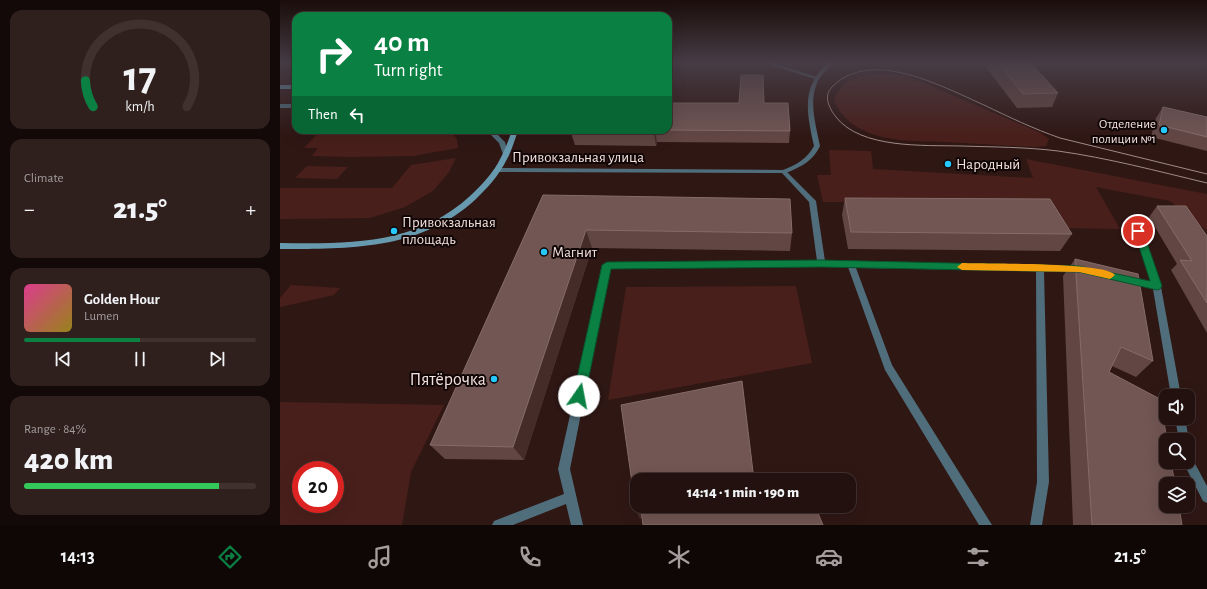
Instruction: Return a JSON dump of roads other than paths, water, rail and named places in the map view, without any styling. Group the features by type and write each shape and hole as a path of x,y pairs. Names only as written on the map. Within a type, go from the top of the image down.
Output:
{"street":[{"name":"Привокзальная улица","path":"280,246 331,247 380,242 418,233 451,216 470,201 499,170 784,172 807,161 814,153 816,146 809,100 812,86"},
{"path":"280,88 292,88"},
{"path":"280,106 292,106"},
{"path":"493,134 502,142 506,156"},
{"path":"499,170 506,156 514,134"},
{"path":"784,172 812,201 821,264"},
{"path":"1134,217 1157,286 1175,389"},
{"path":"851,264 888,368 986,525"},
{"path":"577,525 564,469 607,265 851,264 1086,270"},
{"path":"1036,525 1043,482 1040,268"},
{"path":"1122,278 1157,286"},
{"path":"1192,469 1207,497"},
{"path":"498,525 570,497"}],"tram line":[{"path":"833,86 829,91 827,98 831,110 836,117 847,127 861,135 877,140 912,145 1010,147 1058,151 1114,161 1207,183"},
{"path":"942,86 1022,123 1060,138 1207,174"}],"place":[{"name":"Отделение полиции №1","path":"1164,130"},
{"name":"Народный","path":"948,164"},
{"name":"Привокзальная площадь","path":"394,231"},
{"name":"Магнит","path":"544,252"},
{"name":"Пятёрочка","path":"494,379"}]}
